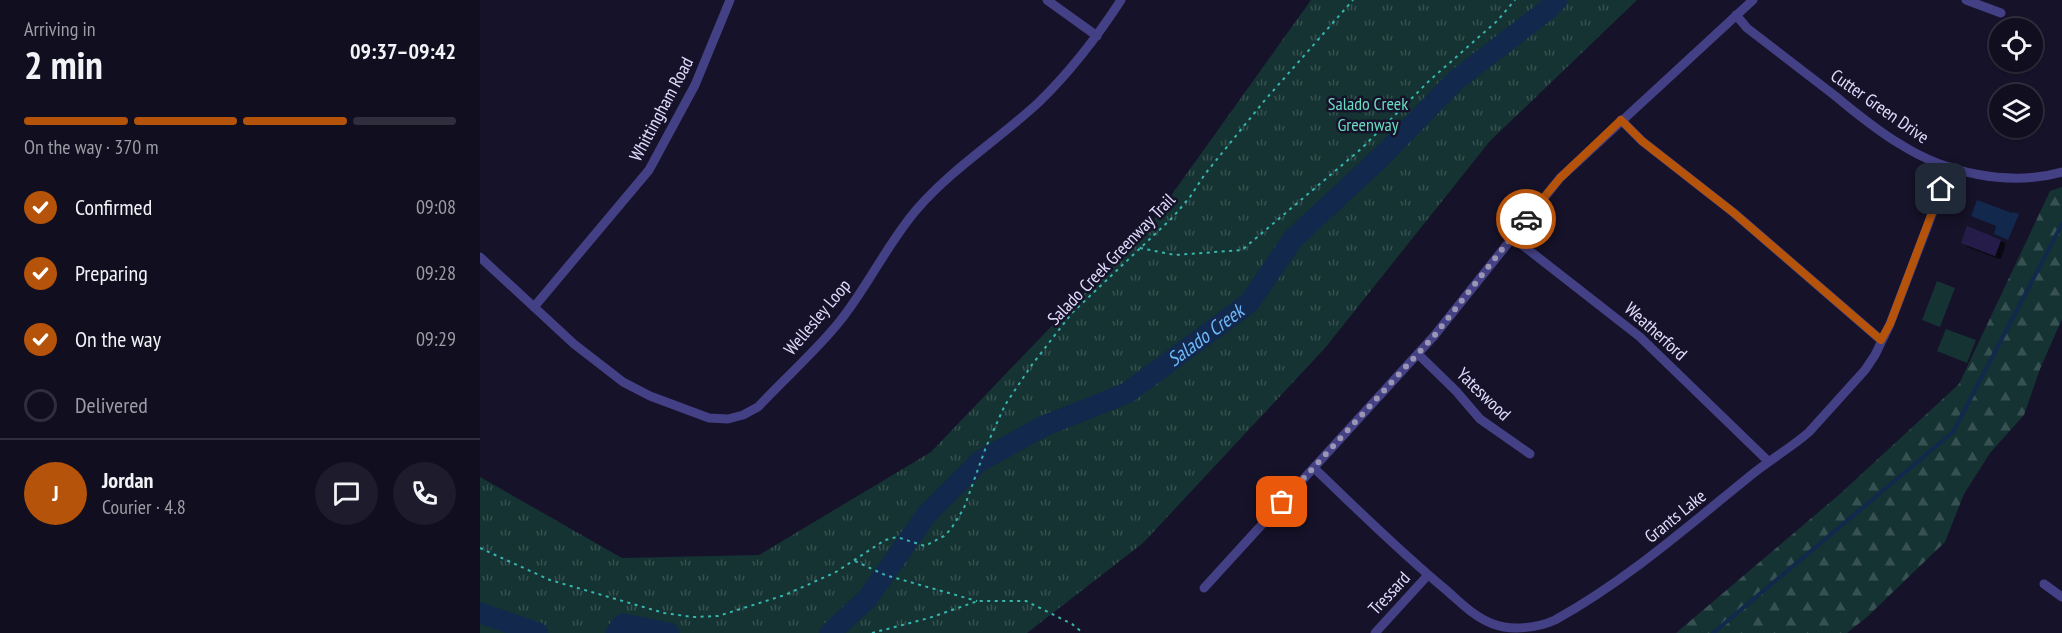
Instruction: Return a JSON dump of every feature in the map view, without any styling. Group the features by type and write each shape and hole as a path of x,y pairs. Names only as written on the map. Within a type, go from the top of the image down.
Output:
{"street":[{"name":"Whittingham Road","path":"534,307 649,170 695,85 730,0"},
{"path":"1047,0 1096,36"},
{"name":"Wellesley Loop","path":"480,257 602,367 623,382 650,396 709,418 728,419 743,415 758,407 840,321 918,207 946,180 1038,103 1065,75 1121,0"},
{"path":"1204,588 1453,314 1560,178 1753,0"},
{"path":"1966,0 2001,14"},
{"name":"Cutter Green Drive","path":"1736,15 1747,28 1881,131 1921,156 1950,167 1986,176 2033,177 2062,172"},
{"path":"1621,120 1642,141 1734,213 1881,340"},
{"name":"Grants Lake","path":"1314,468 1428,575 1479,618 1510,628 1546,624 1614,585 1768,461 1809,432 1865,370 1890,324 1950,167"},
{"name":"Weatherford","path":"1512,237 1634,332 1768,461"},
{"name":"Yateswood","path":"1418,354 1456,391 1480,419 1530,454"},
{"name":"Tressard","path":"1375,633 1428,575"},
{"path":"2044,584 2062,597"}],"path":[{"name":"Salado Creek Greenway Trail","path":"480,548 550,580 664,614 693,617 718,616 785,595 836,572 885,540 897,537 925,546 944,536 964,508 986,447 1005,405 1031,366 1072,313 1173,217 1265,100 1353,0"},
{"path":"1140,248 1175,255 1242,250 1361,150 1429,81 1497,21 1515,0"},
{"path":"855,561 885,575 978,601 1026,601 1072,624 1083,633"},
{"path":"872,633 928,618 978,601"}],"green space":[{"name":"Salado Creek Greenway","path":"1311,0 1637,0 1490,141 1325,348 1143,543 1027,633 480,633 480,477 622,558 759,555 931,452 1155,218"},
{"path":"2062,187 2062,319 2040,369 2024,415 1990,453 1964,494 1945,542 1867,617 1847,633 1676,633 1841,493 1959,384 2050,191"},
{"path":"1937,281 1955,288 1940,327 1922,320"},
{"path":"1946,329 1976,340 1967,363 1937,351"}],"water":[{"path":"1977,200 2019,214 2008,240 1994,234 1996,226 1971,216"}],"building":[{"path":"1967,226 2001,240 1995,256 1961,243"}],"waterway":[{"name":"Salado Creek","path":"830,633 867,599 927,514 980,461 1044,426 1127,393 1249,303 1293,239 1381,157 1456,80 1557,0"},
{"path":"1713,633 1953,432 2062,224"},
{"name":"Salado Creek","path":"480,613 538,633"},
{"name":"Salado Creek","path":"616,633 623,624 669,633"}],"way so far":[{"path":"1282,502 1453,314 1526,219"}],"route":[{"path":"1526,219 1560,178 1621,120 1642,141 1734,213 1881,340 1890,324 1941,189"}]}
